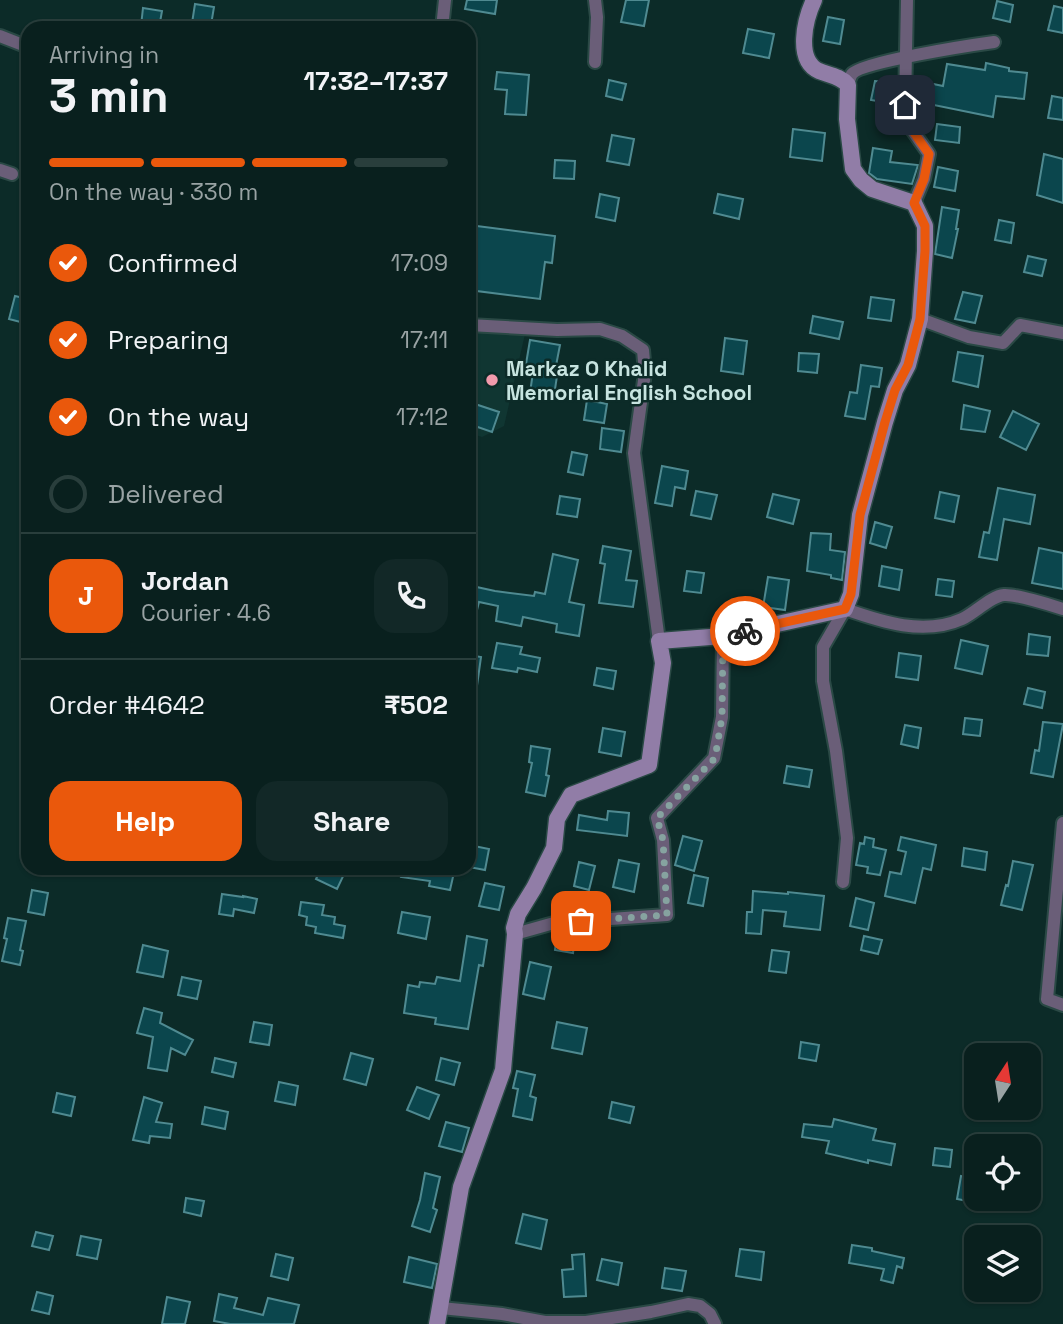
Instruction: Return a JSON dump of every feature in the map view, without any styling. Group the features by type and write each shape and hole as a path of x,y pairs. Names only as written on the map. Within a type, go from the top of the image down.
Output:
{"main road":[{"path":"439,1316 461,1187 503,1070 514,928 518,914 554,848 557,819 570,795 649,765 663,663 659,641 723,635 845,609 851,594 860,515 885,422 895,390 908,365 920,319 925,226 914,203 872,189 860,180 853,169 848,85 843,79 810,66 805,54 805,30 814,0"}],"street":[{"path":"443,21 445,0"},
{"path":"595,0 595,62"},
{"path":"907,0 905,105 910,127 929,154 924,179 914,203"},
{"path":"0,36 21,44"},
{"path":"848,85 852,74 863,67 929,52 993,42"},
{"path":"920,319 969,337 1003,343 1020,324 1063,333"},
{"path":"476,325 557,330 600,329 622,336 643,350 645,373 634,453 659,641"},
{"path":"843,882 847,838 836,751 823,681 823,647 845,609 878,621 916,628 943,625 962,619 994,598 1004,595 1063,609"},
{"path":"515,934 554,923 667,915 663,840 657,818 715,758 722,717 723,635"},
{"path":"1063,823 1047,999 1063,1005"},
{"path":"439,1316 502,1314 545,1322 586,1322 688,1304 700,1307 710,1314 715,1324"}],"shaded area":[{"name":"Markaz O Khalid Memorial English School","path":"476,329 525,334 504,426 482,437 476,435"}],"building":[{"path":"467,0 497,0 495,14 465,9"},
{"path":"626,0 649,0 644,26 621,22"},
{"path":"997,1 1013,5 1010,22 993,18"},
{"path":"195,4 214,7 212,21 192,21"},
{"path":"1054,6 1063,8 1063,33 1048,30"},
{"path":"143,8 162,11 160,21 142,21"},
{"path":"828,17 844,20 840,44 823,41"},
{"path":"748,29 774,34 769,58 743,53"},
{"path":"986,63 1009,68 1009,71 1027,73 1024,99 996,96 993,117 914,101 914,80 943,86 947,64 985,70"},
{"path":"497,72 529,75 526,115 505,114 507,90 495,89"},
{"path":"609,80 626,84 622,100 606,96"},
{"path":"875,81 892,83 889,103 871,100"},
{"path":"1052,96 1063,98 1063,120 1048,118"},
{"path":"937,124 960,127 959,143 935,140"},
{"path":"793,129 825,133 822,161 790,157"},
{"path":"612,135 634,139 629,165 607,161"},
{"path":"873,148 892,151 890,162 918,165 912,184 877,179 869,173"},
{"path":"1044,154 1063,159 1063,203 1037,195"},
{"path":"555,160 575,161 574,179 554,178"},
{"path":"938,167 958,171 955,191 934,187"},
{"path":"600,194 619,198 615,221 596,217"},
{"path":"718,194 743,199 739,219 714,213"},
{"path":"942,207 959,210 952,258 935,254"},
{"path":"999,220 1014,223 1011,243 995,240"},
{"path":"476,226 555,236 552,263 545,262 540,299 476,291"},
{"path":"1028,256 1046,260 1042,276 1024,272"},
{"path":"963,292 982,296 975,323 955,319"},
{"path":"15,296 21,297 21,322 9,319"},
{"path":"871,297 894,300 891,321 868,318"},
{"path":"813,316 843,322 839,339 810,333"},
{"path":"725,338 747,341 743,374 721,371"},
{"path":"530,340 560,345 554,376 557,376 554,396 530,393 534,365 526,364"},
{"path":"958,352 983,356 978,387 953,381"},
{"path":"799,353 819,354 817,373 798,371"},
{"path":"861,365 882,368 879,387 871,386 865,419 845,416 850,392 857,393"},
{"path":"587,400 607,404 604,423 584,420"},
{"path":"476,404 499,412 492,432 476,426"},
{"path":"964,405 990,411 985,432 961,429"},
{"path":"1013,411 1039,424 1026,450 1000,437"},
{"path":"602,428 624,431 621,452 600,449"},
{"path":"572,452 587,455 583,475 568,472"},
{"path":"662,466 688,471 685,489 675,487 672,506 655,503"},
{"path":"998,488 1035,495 1030,524 1004,519 997,560 979,557 984,532 989,533"},
{"path":"696,491 717,495 711,519 691,515"},
{"path":"940,492 959,496 954,522 935,518"},
{"path":"773,494 799,500 793,524 767,517"},
{"path":"560,496 580,499 577,517 557,514"},
{"path":"875,522 892,527 886,548 870,543"},
{"path":"811,533 831,534 830,550 845,552 842,580 831,578 831,575 807,571"},
{"path":"603,546 631,551 626,580 637,581 633,607 599,603 605,564 600,563"},
{"path":"1039,548 1063,553 1063,589 1032,583"},
{"path":"553,554 578,560 569,602 584,605 579,636 556,632 557,624 523,617 521,626 496,621 498,606 479,602 476,614 476,587 534,596 535,592 545,594"},
{"path":"882,566 902,570 899,590 879,586"},
{"path":"687,571 704,573 701,593 684,591"},
{"path":"768,577 789,580 785,610 763,607"},
{"path":"938,579 954,581 952,597 936,595"},
{"path":"1029,634 1050,637 1048,656 1027,654"},
{"path":"961,640 988,646 982,674 955,668"},
{"path":"497,643 522,647 520,654 540,658 537,672 518,668 517,672 492,668"},
{"path":"899,653 921,656 918,680 896,677"},
{"path":"476,656 481,657 476,693"},
{"path":"597,668 616,671 613,689 594,685"},
{"path":"1028,688 1045,692 1042,708 1024,704"},
{"path":"965,718 982,720 980,736 963,734"},
{"path":"1043,722 1063,724 1053,777 1031,773 1035,750 1039,751"},
{"path":"905,725 921,728 918,748 901,744"},
{"path":"603,728 625,732 621,756 599,752"},
{"path":"531,746 550,749 545,796 526,792 532,763 529,762"},
{"path":"787,766 812,770 809,787 784,783"},
{"path":"608,811 629,813 627,836 577,830 579,815 607,820"},
{"path":"683,836 702,841 694,871 675,865"},
{"path":"865,837 874,839 873,847 886,850 880,875 867,873 868,867 856,865 860,843 864,844"},
{"path":"901,837 936,845 931,870 923,868 915,903 885,896 890,872 901,874 906,852 898,850"},
{"path":"476,846 489,849 485,870 476,868"},
{"path":"964,848 987,852 985,870 962,866"},
{"path":"619,860 639,864 634,892 613,887"},
{"path":"1013,861 1033,865 1022,910 1001,905"},
{"path":"579,862 595,866 589,890 574,886"},
{"path":"318,875 344,875 337,889 316,879"},
{"path":"453,875 450,890 429,886 430,881 401,877"},
{"path":"694,875 708,878 703,906 688,903"},
{"path":"485,883 504,887 499,910 479,906"},
{"path":"32,890 48,893 44,915 28,912"},
{"path":"753,891 824,896 820,930 784,926 786,912 763,910 761,934 746,933 747,912 752,912"},
{"path":"222,894 257,899 254,913 234,909 233,916 219,914"},
{"path":"856,898 874,903 868,930 850,926"},
{"path":"301,902 324,905 322,915 335,917 334,924 345,926 343,938 315,933 316,927 306,925 307,917 299,915"},
{"path":"402,912 430,917 426,939 398,933"},
{"path":"8,918 26,921 20,965 2,961"},
{"path":"557,934 575,937 573,953 555,950"},
{"path":"467,936 487,940 483,966 479,965 468,1029 435,1024 436,1018 404,1013 408,985 419,987 420,982 435,984 437,977 460,981"},
{"path":"864,936 882,940 878,954 861,950"},
{"path":"143,945 168,951 163,977 137,972"},
{"path":"772,950 789,952 786,973 769,971"},
{"path":"530,962 551,967 544,999 523,994"},
{"path":"182,977 201,981 197,999 178,995"},
{"path":"144,1008 162,1013 160,1023 193,1040 185,1055 171,1048 167,1071 148,1068 153,1037 137,1033"},
{"path":"254,1022 272,1025 269,1045 250,1042"},
{"path":"557,1022 587,1028 582,1054 552,1048"},
{"path":"801,1042 819,1045 816,1061 799,1058"},
{"path":"351,1053 373,1059 366,1085 344,1079"},
{"path":"215,1058 236,1063 233,1077 212,1072"},
{"path":"441,1058 460,1063 454,1085 436,1080"},
{"path":"517,1071 535,1075 530,1096 536,1098 532,1120 513,1116 518,1089 513,1088"},
{"path":"279,1082 298,1086 295,1105 275,1101"},
{"path":"417,1087 439,1095 429,1119 407,1110"},
{"path":"57,1093 75,1097 71,1116 53,1112"},
{"path":"144,1097 162,1103 156,1122 172,1124 170,1138 150,1136 149,1143 133,1140"},
{"path":"612,1102 634,1107 630,1123 609,1118"},
{"path":"205,1107 228,1112 225,1129 202,1124"},
{"path":"834,1119 876,1129 873,1140 895,1144 891,1165 868,1160 868,1163 826,1153 829,1141 802,1137 804,1124 832,1127"},
{"path":"446,1122 469,1128 462,1152 439,1146"},
{"path":"935,1148 952,1150 950,1167 933,1165"},
{"path":"425,1173 440,1177 433,1208 437,1210 430,1232 412,1226"},
{"path":"961,1176 964,1177 964,1200 957,1199"},
{"path":"186,1198 204,1201 201,1216 184,1212"},
{"path":"523,1214 547,1220 541,1249 516,1243"},
{"path":"36,1232 53,1236 49,1250 32,1246"},
{"path":"81,1236 101,1240 97,1259 77,1255"},
{"path":"852,1245 904,1258 902,1268 897,1266 893,1283 881,1280 884,1269 849,1263"},
{"path":"740,1249 764,1252 761,1280 736,1276"},
{"path":"276,1254 293,1258 288,1280 271,1276"},
{"path":"584,1254 586,1296 564,1297 562,1270 573,1269 572,1255"},
{"path":"409,1257 437,1264 432,1288 404,1282"},
{"path":"602,1259 622,1263 618,1285 597,1280"},
{"path":"665,1268 686,1271 682,1291 662,1288"},
{"path":"37,1292 53,1296 49,1314 32,1310"},
{"path":"219,1294 237,1298 234,1308 263,1315 268,1298 299,1305 294,1324 230,1324 214,1321"},
{"path":"167,1297 190,1302 185,1324 162,1324"}],"way so far":[{"path":"581,921 667,915 663,840 657,818 715,758 722,717 723,635 745,631"}],"place":[{"name":"Markaz O Khalid Memorial English School","path":"492,380"}],"route":[{"path":"745,631 845,609 851,594 860,515 885,422 895,390 908,365 920,319 925,226 914,203 924,179 929,154 910,127 905,105"}]}
